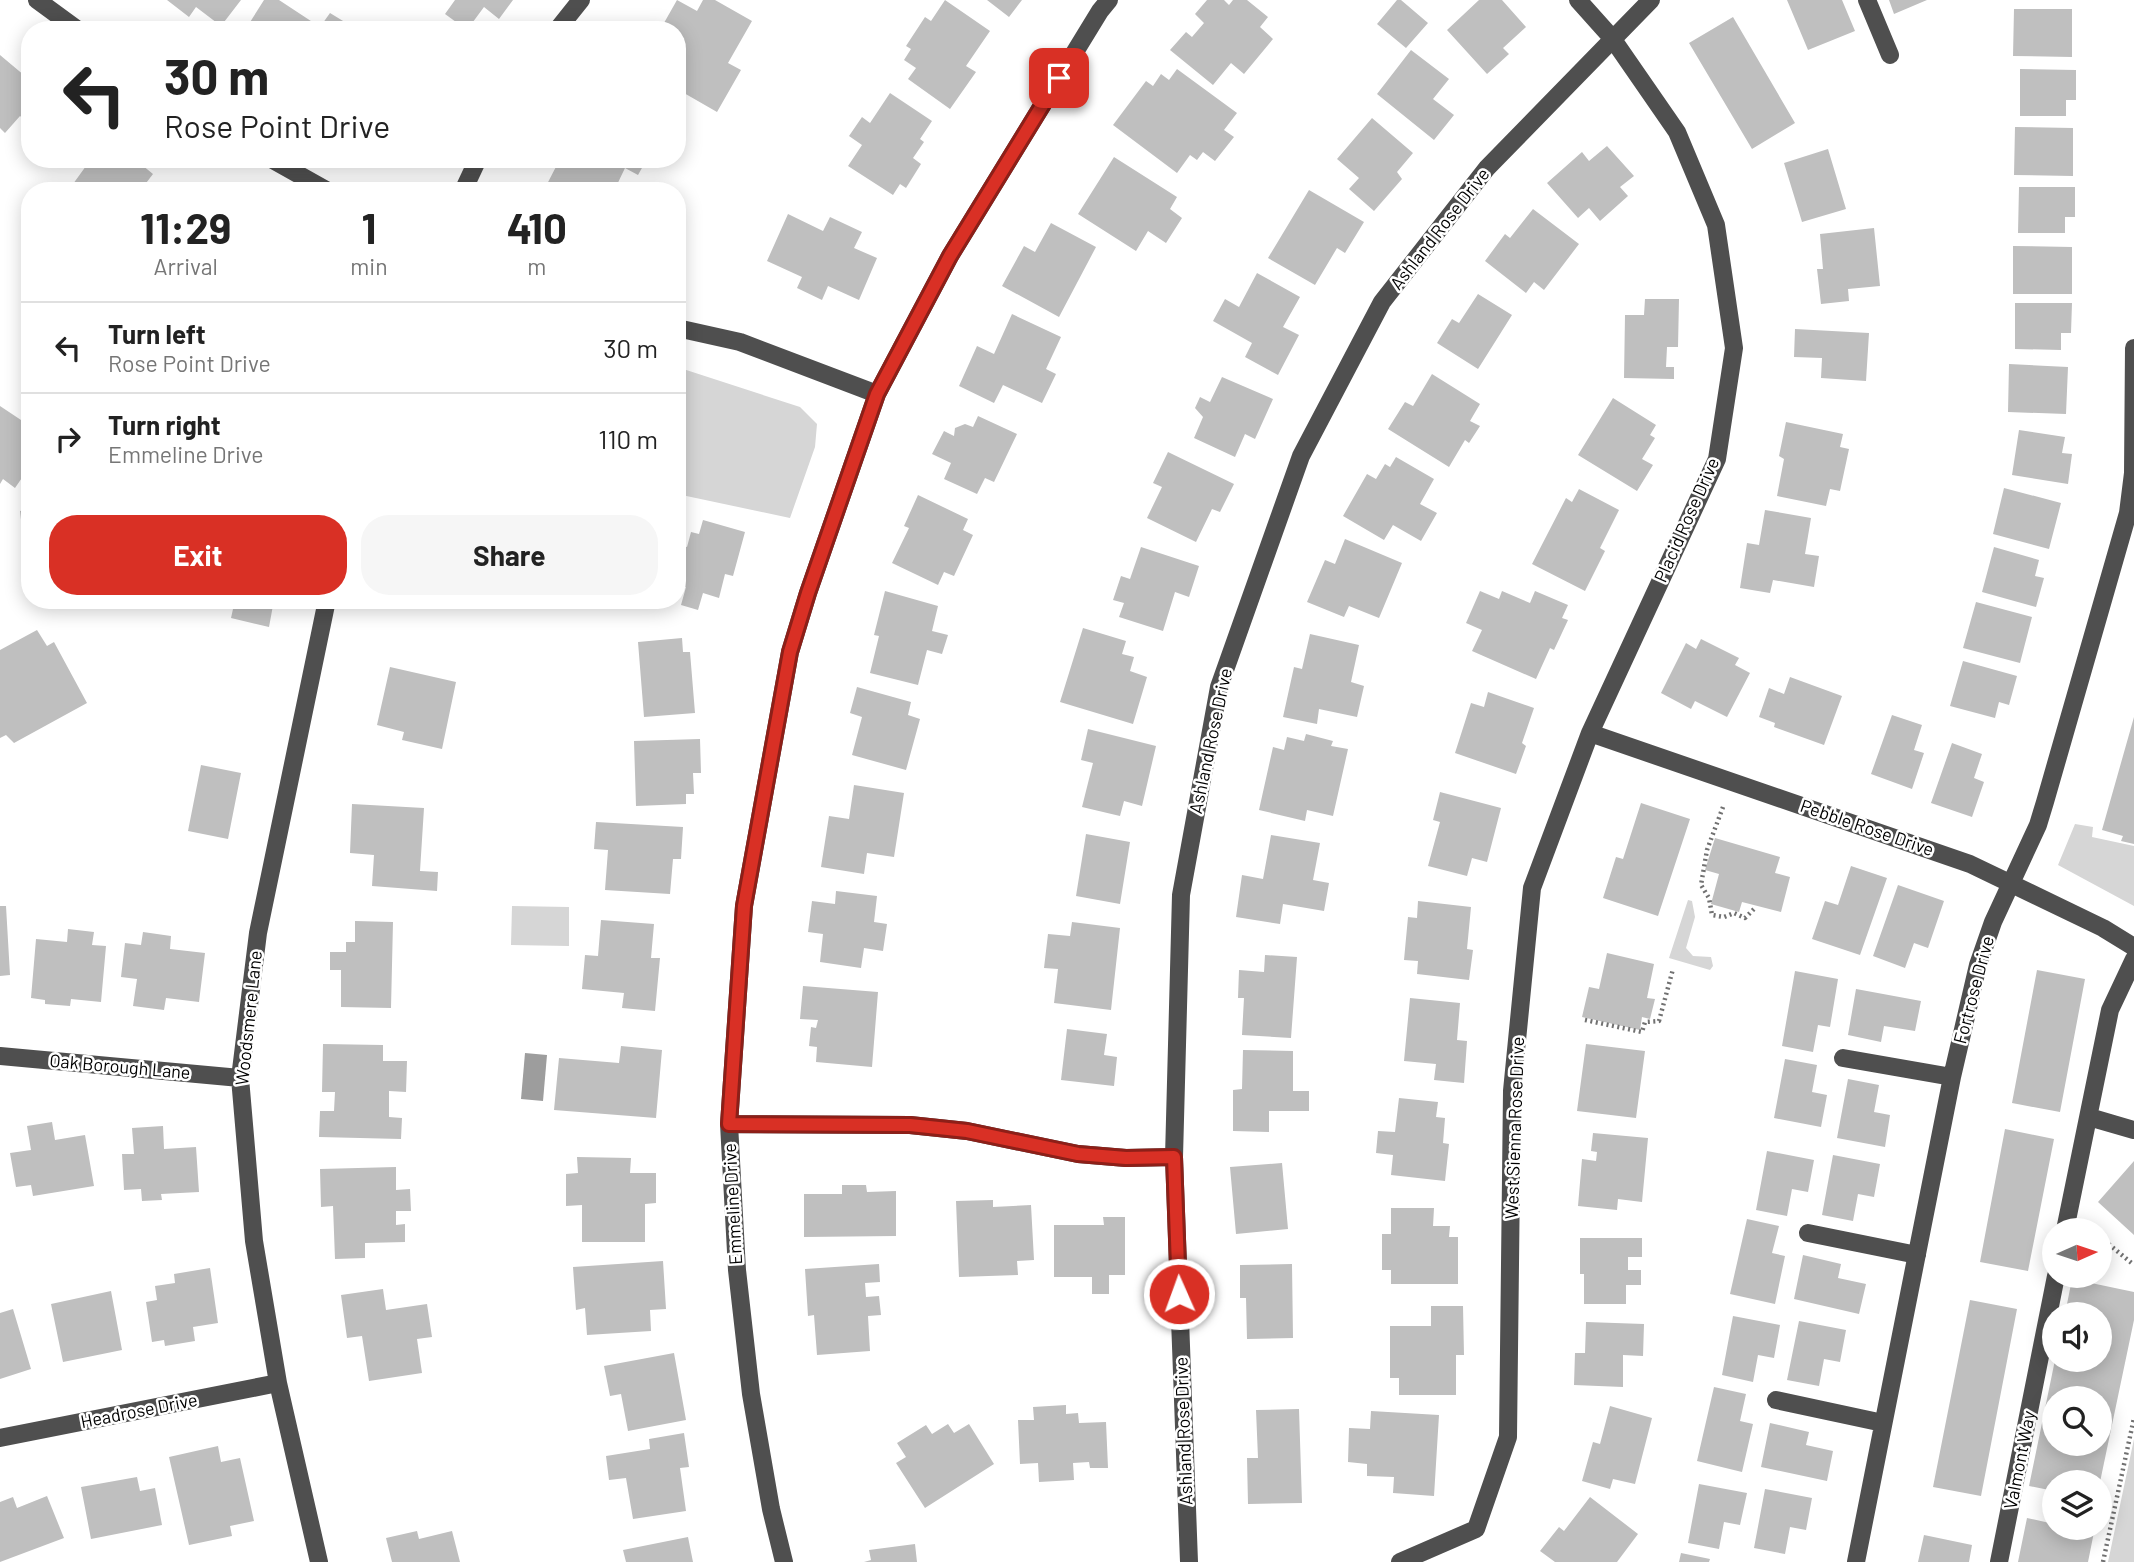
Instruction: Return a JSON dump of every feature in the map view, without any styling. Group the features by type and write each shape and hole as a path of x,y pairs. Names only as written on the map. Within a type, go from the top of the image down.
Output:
{"street":[{"path":"37,0 66,21"},
{"path":"564,21 581,0"},
{"name":"Emmeline Drive","path":"784,1562 771,1509 751,1394 737,1270 729,1124 744,906 790,652 877,394 950,256 1109,0"},
{"name":"Placid Rose Drive","path":"1578,0 1612,38 1677,132 1716,225 1734,348 1717,459 1590,733"},
{"name":"Ashland Rose Drive","path":"1189,1562 1174,1157 1181,895 1219,687 1301,456 1382,302 1487,168 1651,0"},
{"path":"1867,0 1890,55"},
{"path":"287,168 312,182"},
{"path":"686,330 740,342 877,394"},
{"name":"Fortrose Drive","path":"1856,1562 1952,1077 1981,954 2046,802 2128,513 2133,472 2134,348"},
{"name":"Woodsmere Lane","path":"319,1562 278,1383 254,1241 240,1078 258,933 325,609"},
{"name":"Pebble Rose Drive","path":"1590,733 1970,864 2103,928 2134,947"},
{"name":"West Sienna Rose Drive","path":"1400,1562 1476,1528 1508,1437 1512,1091 1532,888 1590,733"},
{"path":"2068,1218 2110,1010 2134,959"},
{"name":"Oak Borough Lane","path":"0,1056 240,1078"},
{"path":"1843,1058 1952,1077"},
{"path":"2089,1117 2134,1129"},
{"path":"729,1124 910,1125 967,1131 1078,1154 1126,1158 1174,1157"},
{"path":"1808,1233 1917,1255"},
{"name":"Valmont Way","path":"1999,1562 2054,1288"},
{"name":"Headrose Drive","path":"0,1438 278,1383"},
{"path":"1776,1400 1884,1423"}],"path":[{"path":"1723,807 1707,850 1700,885 1709,898 1712,915 1724,917 1734,913 1745,918 1754,909"},
{"path":"1585,1020 1642,1032 1645,1022 1659,1021 1673,969"},
{"path":"2112,1247 2134,1265"},
{"path":"2103,1562 2134,1418"}],"shaded area":[{"path":"686,370 800,407 817,424 815,447 790,518 686,496"},
{"path":"2075,824 2093,827 2092,837 2134,846 2134,906 2058,865"},
{"path":"1688,900 1692,901 1695,917 1686,948 1693,956 1711,957 1713,966 1710,970 1669,958"},
{"path":"512,906 569,907 569,946 511,945"},
{"path":"525,1053 547,1055 543,1101 521,1099"},
{"path":"2134,1439 2134,1562 2108,1562"}],"building":[{"path":"167,0 241,0 225,21 214,21 196,7 189,17"},
{"path":"264,0 279,0 311,21 251,21"},
{"path":"455,0 513,0 499,19 484,7 474,21 455,21 445,14"},
{"path":"677,0 697,11 703,0 715,0 752,21 728,63 741,70 717,112 686,94 686,21 665,21"},
{"path":"945,0 990,31 966,66 976,72 950,109 908,79 916,68 904,60 911,49 906,46 925,17 931,21"},
{"path":"987,0 1022,0 1009,17"},
{"path":"1207,0 1224,0 1229,5 1233,0 1247,0 1268,17 1260,27 1273,39 1244,74 1231,63 1213,85 1170,50 1186,32 1192,37 1204,23 1195,14"},
{"path":"1397,0 1401,0 1428,23 1406,48 1377,24"},
{"path":"1479,0 1502,0 1526,27 1503,48 1509,54 1487,74 1447,30"},
{"path":"1787,0 1842,0 1855,31 1808,50"},
{"path":"1889,0 1927,0 1894,14"},
{"path":"2014,9 2072,9 2072,57 2013,56"},
{"path":"330,13 343,21 324,21"},
{"path":"1733,17 1795,123 1752,149 1689,43"},
{"path":"1411,50 1449,79 1433,99 1454,115 1434,140 1377,94"},
{"path":"0,55 21,73 21,117 5,133 0,128"},
{"path":"1177,69 1237,113 1224,130 1234,137 1215,161 1203,152 1197,160 1190,155 1177,173 1113,125 1146,81 1153,86 1161,74 1169,80"},
{"path":"2020,69 2076,70 2076,100 2066,100 2066,116 2020,116"},
{"path":"890,93 932,121 920,139 924,142 913,158 921,164 906,188 900,184 893,195 848,166 862,145 849,136 862,117 870,123"},
{"path":"1372,118 1413,153 1397,172 1402,179 1374,211 1349,189 1359,178 1337,159"},
{"path":"2015,127 2073,128 2073,176 2014,175"},
{"path":"1607,146 1634,176 1620,187 1628,196 1600,221 1589,208 1578,218 1547,183 1582,152 1589,161"},
{"path":"1828,149 1846,209 1802,222 1784,163"},
{"path":"1114,157 1177,197 1170,209 1182,218 1166,243 1148,231 1136,251 1078,214"},
{"path":"85,168 146,168 153,174 147,182 74,182"},
{"path":"555,168 625,168 618,182 548,182"},
{"path":"625,168 642,168 638,175"},
{"path":"2019,187 2075,187 2075,217 2065,217 2065,233 2018,233"},
{"path":"1309,190 1364,222 1345,253 1337,248 1315,285 1268,258"},
{"path":"1533,209 1579,244 1544,290 1534,282 1526,293 1485,261 1505,234 1510,238"},
{"path":"788,214 823,231 830,217 862,232 854,248 877,258 859,300 828,286 822,300 797,288 802,277 767,261"},
{"path":"1051,223 1096,247 1059,317 1002,286 1024,246 1035,252"},
{"path":"1874,228 1880,286 1848,289 1849,301 1821,304 1817,269 1823,269 1820,234"},
{"path":"2013,246 2072,247 2072,294 2013,294"},
{"path":"1257,273 1300,297 1283,327 1299,335 1278,375 1245,357 1252,343 1213,321 1225,299 1239,307"},
{"path":"1478,294 1512,315 1478,369 1437,343 1452,319 1459,323"},
{"path":"1645,299 1679,299 1678,347 1667,347 1666,367 1674,367 1674,379 1624,378 1625,315 1644,315"},
{"path":"2015,303 2072,303 2071,333 2061,333 2061,350 2015,349"},
{"path":"1012,314 1061,337 1046,369 1056,374 1042,403 1003,385 994,403 959,386 977,346 994,354"},
{"path":"1795,329 1869,333 1866,381 1821,378 1822,358 1794,357"},
{"path":"2009,364 2068,367 2066,414 2008,412"},
{"path":"1432,374 1480,404 1470,421 1480,426 1469,443 1465,440 1449,467 1388,429 1405,402 1413,406"},
{"path":"1222,377 1273,399 1255,439 1245,434 1235,457 1194,438 1203,417 1195,408 1200,397 1210,402"},
{"path":"1613,398 1656,425 1650,435 1655,438 1642,459 1653,465 1637,491 1578,455"},
{"path":"0,406 21,420 21,479 15,488 3,479 0,484"},
{"path":"978,416 1017,434 994,482 985,478 977,494 944,479 951,463 932,454 944,431 954,436 955,428 965,424 973,427"},
{"path":"1786,422 1843,434 1840,447 1849,449 1840,491 1830,489 1826,506 1777,496 1784,459 1779,456"},
{"path":"2019,430 2065,437 2062,453 2072,454 2068,484 2012,475"},
{"path":"1168,452 1234,484 1220,512 1212,509 1196,542 1147,518 1162,487 1153,483"},
{"path":"1396,457 1434,479 1420,504 1437,513 1421,541 1393,525 1384,540 1343,516 1367,474 1376,479 1385,464 1390,467"},
{"path":"2004,488 2061,503 2049,549 1993,534"},
{"path":"1579,489 1619,510 1600,548 1605,551 1585,591 1532,564 1566,498 1572,502"},
{"path":"918,495 968,519 963,530 973,535 954,576 944,572 938,585 892,563 909,528 904,526"},
{"path":"1765,510 1811,518 1805,554 1819,556 1814,587 1773,580 1770,593 1740,588 1747,543 1759,545"},
{"path":"703,520 745,532 733,576 725,574 719,598 703,593 698,610 686,606 686,547 691,532 699,534"},
{"path":"1345,539 1402,563 1379,618 1349,606 1344,617 1307,602 1325,560 1335,564"},
{"path":"1141,547 1199,566 1189,597 1175,592 1163,631 1119,617 1124,603 1113,600 1121,576 1130,579"},
{"path":"1994,547 2039,560 2035,576 2044,578 2036,607 1982,592"},
{"path":"885,591 938,606 932,631 948,635 942,654 927,650 918,685 870,673 879,636 874,635"},
{"path":"1480,591 1499,599 1502,591 1530,603 1535,591 1568,605 1562,618 1568,620 1554,650 1550,648 1536,679 1472,651 1482,630 1466,623"},
{"path":"1976,602 2032,617 2020,663 1963,648"},
{"path":"233,609 272,609 269,627 231,618"},
{"path":"1083,628 1126,641 1122,654 1134,657 1130,671 1147,677 1133,724 1060,702"},
{"path":"37,630 47,646 54,642 87,703 14,743 6,735 0,738 0,650"},
{"path":"1310,634 1359,645 1351,682 1364,686 1357,717 1319,709 1317,724 1283,717 1294,667 1302,669"},
{"path":"682,638 683,652 690,652 695,713 644,717 638,642"},
{"path":"1701,639 1739,658 1735,665 1750,673 1727,717 1695,701 1691,709 1661,693 1686,643 1696,649"},
{"path":"1963,661 2017,676 2009,705 1999,702 1995,718 1950,706"},
{"path":"390,667 456,682 442,749 402,740 404,732 377,725"},
{"path":"1790,677 1842,696 1824,745 1774,727 1775,723 1759,717 1769,688 1784,694"},
{"path":"857,687 911,702 908,715 920,719 906,770 852,755 862,717 850,713"},
{"path":"1488,692 1534,708 1522,743 1526,746 1516,774 1455,753 1471,703 1484,707"},
{"path":"1892,715 1922,725 1914,750 1924,753 1912,789 1871,774"},
{"path":"2134,717 2134,844 2121,841 2123,836 2102,830"},
{"path":"1088,729 1156,746 1142,806 1124,801 1120,816 1082,807 1093,763 1081,760"},
{"path":"1306,734 1333,741 1331,746 1348,749 1333,816 1307,810 1305,821 1259,810 1273,747 1284,750 1287,737 1304,741"},
{"path":"700,739 701,773 693,773 694,794 686,794 686,804 636,806 634,741"},
{"path":"1952,743 1982,754 1974,778 1984,782 1972,817 1931,803"},
{"path":"201,765 241,773 228,839 188,831"},
{"path":"854,785 904,793 894,857 867,853 864,874 821,867 829,816 849,819"},
{"path":"1440,792 1501,808 1487,862 1472,858 1467,876 1428,866 1440,822 1433,820"},
{"path":"1641,803 1690,819 1658,916 1603,898 1616,857 1623,859"},
{"path":"352,804 424,808 420,871 438,872 437,891 372,886 374,855 350,853"},
{"path":"596,822 683,827 681,859 673,859 670,894 605,890 608,850 594,849"},
{"path":"1086,834 1130,842 1120,904 1076,896"},
{"path":"1271,835 1320,843 1313,880 1329,883 1324,911 1283,904 1280,924 1236,917 1242,875 1263,879"},
{"path":"1715,838 1780,857 1775,873 1790,877 1781,912 1742,902 1739,912 1711,904 1719,874 1705,870"},
{"path":"1851,866 1887,878 1860,955 1812,939 1825,901 1838,905"},
{"path":"1898,885 1944,901 1928,948 1914,943 1905,968 1873,956"},
{"path":"836,891 877,896 874,922 887,924 883,951 864,948 861,968 820,962 823,934 808,932 812,901 835,904"},
{"path":"1418,901 1471,907 1467,949 1473,950 1469,980 1417,974 1418,961 1404,960 1408,917 1417,918"},
{"path":"0,906 6,906 10,975 0,976"},
{"path":"601,920 654,924 651,958 660,958 655,1011 622,1008 624,993 582,989 585,955 598,956"},
{"path":"355,921 393,922 391,1008 341,1007 341,970 330,970 330,952 346,952 346,942 355,942"},
{"path":"1072,922 1120,928 1111,1010 1054,1003 1058,969 1044,968 1048,934 1070,936"},
{"path":"68,929 94,932 92,945 106,946 101,1002 71,999 70,1006 45,1004 45,1000 31,998 36,939 67,942"},
{"path":"143,932 171,936 170,949 205,953 199,1002 166,998 164,1010 133,1006 137,979 121,977 125,943 141,945"},
{"path":"1607,953 1654,964 1647,998 1655,999 1650,1019 1642,1017 1640,1030 1582,1017 1589,987 1599,989"},
{"path":"1265,955 1297,957 1291,1038 1242,1035 1244,998 1238,998 1239,970 1264,972"},
{"path":"2037,970 2085,979 2060,1112 2012,1103"},
{"path":"1795,971 1838,979 1830,1027 1818,1025 1813,1052 1782,1046"},
{"path":"803,986 878,992 872,1067 816,1062 817,1047 809,1046 811,1027 816,1028 818,1020 800,1019"},
{"path":"1856,989 1921,1001 1915,1031 1884,1026 1881,1042 1848,1035"},
{"path":"1410,998 1460,1003 1457,1040 1467,1041 1464,1083 1434,1080 1436,1064 1404,1061"},
{"path":"1067,1029 1107,1034 1104,1055 1117,1057 1114,1086 1061,1080"},
{"path":"323,1044 383,1045 383,1061 407,1061 406,1092 389,1091 389,1117 402,1118 401,1139 319,1137 320,1111 334,1111 335,1092 322,1092"},
{"path":"1586,1044 1645,1051 1636,1118 1577,1111"},
{"path":"621,1046 662,1050 656,1118 554,1110 559,1058 619,1063"},
{"path":"1243,1050 1293,1051 1293,1091 1309,1091 1309,1111 1269,1111 1269,1132 1233,1131 1233,1090 1242,1089"},
{"path":"1785,1059 1817,1065 1812,1092 1827,1095 1821,1127 1774,1118"},
{"path":"1848,1079 1879,1085 1874,1112 1890,1115 1885,1147 1837,1138"},
{"path":"1399,1098 1438,1102 1436,1117 1445,1118 1443,1143 1449,1144 1445,1181 1391,1175 1393,1155 1376,1153 1378,1131 1395,1132"},
{"path":"52,1122 55,1140 85,1135 94,1186 33,1196 31,1185 16,1187 10,1153 31,1150 27,1126"},
{"path":"163,1126 164,1149 196,1147 199,1192 161,1194 162,1200 142,1201 141,1189 124,1190 122,1154 134,1154 132,1128"},
{"path":"2005,1129 2054,1139 2028,1271 1980,1262"},
{"path":"1593,1133 1648,1138 1642,1202 1618,1199 1617,1210 1578,1206 1582,1159 1596,1161 1597,1152 1591,1151"},
{"path":"1767,1151 1814,1160 1808,1192 1792,1189 1787,1216 1756,1210"},
{"path":"1833,1155 1880,1164 1874,1197 1858,1194 1853,1221 1822,1215"},
{"path":"577,1157 631,1158 630,1173 656,1173 656,1203 645,1204 645,1242 582,1242 582,1205 566,1206 566,1174 578,1173"},
{"path":"2134,1161 2134,1235 2098,1202"},
{"path":"1282,1163 1288,1229 1236,1234 1230,1167"},
{"path":"396,1167 396,1190 410,1189 411,1211 396,1211 396,1225 405,1224 405,1242 365,1243 365,1258 335,1259 333,1206 321,1207 320,1169"},
{"path":"842,1185 866,1185 867,1192 896,1191 896,1236 804,1237 804,1194 842,1194"},
{"path":"993,1200 993,1207 1031,1205 1034,1260 1017,1261 1018,1275 959,1277 956,1201"},
{"path":"1391,1208 1434,1208 1433,1226 1450,1226 1449,1237 1458,1237 1458,1284 1391,1284 1391,1270 1382,1270 1382,1234 1391,1234"},
{"path":"1103,1217 1125,1217 1125,1275 1109,1275 1109,1294 1092,1294 1092,1277 1054,1277 1054,1225 1104,1225"},
{"path":"1747,1219 1779,1226 1772,1253 1785,1256 1775,1304 1730,1294"},
{"path":"1580,1238 1642,1238 1642,1257 1628,1257 1628,1270 1641,1270 1641,1285 1626,1285 1626,1304 1584,1304 1584,1274 1580,1274"},
{"path":"1803,1255 1841,1264 1838,1278 1866,1284 1859,1314 1794,1299"},
{"path":"663,1261 666,1309 650,1310 651,1331 587,1335 585,1308 576,1310 573,1267"},
{"path":"879,1264 880,1282 865,1283 866,1297 879,1296 881,1315 868,1316 870,1351 817,1355 814,1315 808,1316 805,1269"},
{"path":"1292,1264 1293,1338 1247,1339 1246,1298 1240,1298 1240,1265"},
{"path":"210,1268 218,1323 193,1327 195,1341 165,1346 164,1340 152,1342 146,1302 157,1300 155,1286 175,1283 174,1274"},
{"path":"2112,1287 2134,1292 2134,1320 2112,1425 2112,1386 2050,1386 2053,1372 2112,1372 2112,1302 2067,1302 2070,1288"},
{"path":"383,1289 386,1310 427,1304 432,1337 417,1339 422,1373 369,1381 362,1336 347,1338 341,1295"},
{"path":"111,1291 122,1350 63,1362 51,1304"},
{"path":"1970,1300 2017,1309 1981,1496 1933,1487"},
{"path":"1431,1306 1463,1306 1464,1355 1456,1355 1456,1395 1399,1395 1399,1378 1390,1378 1390,1326 1431,1326"},
{"path":"13,1309 31,1369 0,1379 0,1313"},
{"path":"1733,1316 1780,1325 1774,1358 1758,1355 1753,1382 1722,1375"},
{"path":"1799,1321 1846,1330 1840,1362 1824,1359 1819,1386 1787,1380"},
{"path":"1586,1322 1644,1324 1643,1356 1623,1355 1623,1387 1574,1385 1575,1353 1585,1353"},
{"path":"674,1353 686,1420 628,1431 621,1394 610,1396 604,1366"},
{"path":"1714,1387 1746,1394 1740,1421 1753,1424 1742,1472 1697,1461"},
{"path":"1066,1405 1066,1414 1078,1413 1079,1423 1106,1422 1108,1468 1090,1468 1089,1462 1073,1463 1074,1480 1039,1482 1038,1463 1020,1464 1018,1420 1034,1420 1033,1407"},
{"path":"1610,1406 1652,1418 1635,1484 1613,1479 1610,1489 1582,1481 1593,1442 1600,1444"},
{"path":"1299,1409 1302,1503 1248,1504 1247,1458 1258,1458 1256,1410"},
{"path":"1371,1411 1439,1415 1434,1496 1393,1493 1394,1477 1367,1476 1367,1464 1348,1462 1349,1428 1370,1429"},
{"path":"1770,1423 1809,1432 1806,1445 1833,1451 1827,1481 1761,1467"},
{"path":"2042,1423 2042,1456 2105,1456 2103,1470 2042,1470 2042,1489 2029,1486"},
{"path":"948,1424 954,1433 969,1424 994,1464 925,1508 896,1463 906,1457 897,1443 926,1425 932,1434"},
{"path":"684,1433 689,1467 680,1468 686,1511 633,1519 626,1478 609,1480 606,1456 650,1449 649,1439"},
{"path":"218,1446 221,1462 240,1458 254,1521 230,1526 232,1536 189,1545 169,1457"},
{"path":"137,1477 140,1491 155,1488 162,1525 91,1539 81,1487"},
{"path":"1699,1484 1747,1493 1740,1525 1724,1522 1719,1549 1688,1543"},
{"path":"1765,1489 1812,1498 1806,1530 1790,1527 1785,1554 1754,1548"},
{"path":"47,1496 64,1538 0,1562 0,1502 13,1497 17,1508"},
{"path":"1590,1497 1638,1534 1617,1562 1555,1562 1540,1551 1559,1527 1564,1531"},
{"path":"2027,1518 2042,1521 2042,1540 2092,1540 2088,1562 2018,1562"},
{"path":"417,1531 419,1539 452,1531 460,1562 392,1562 386,1538"},
{"path":"1924,1535 1972,1545 1969,1562 1918,1562"},
{"path":"688,1537 693,1562 626,1562 623,1550"},
{"path":"915,1544 917,1562 864,1562 871,1560 869,1550"},
{"path":"1681,1553 1710,1559 1709,1562 1679,1562"}],"route":[{"path":"1059,78 950,256 877,394 808,593 790,652 744,906 729,1124 883,1124 939,1127 1078,1154 1126,1158 1174,1157 1179,1294"}]}
